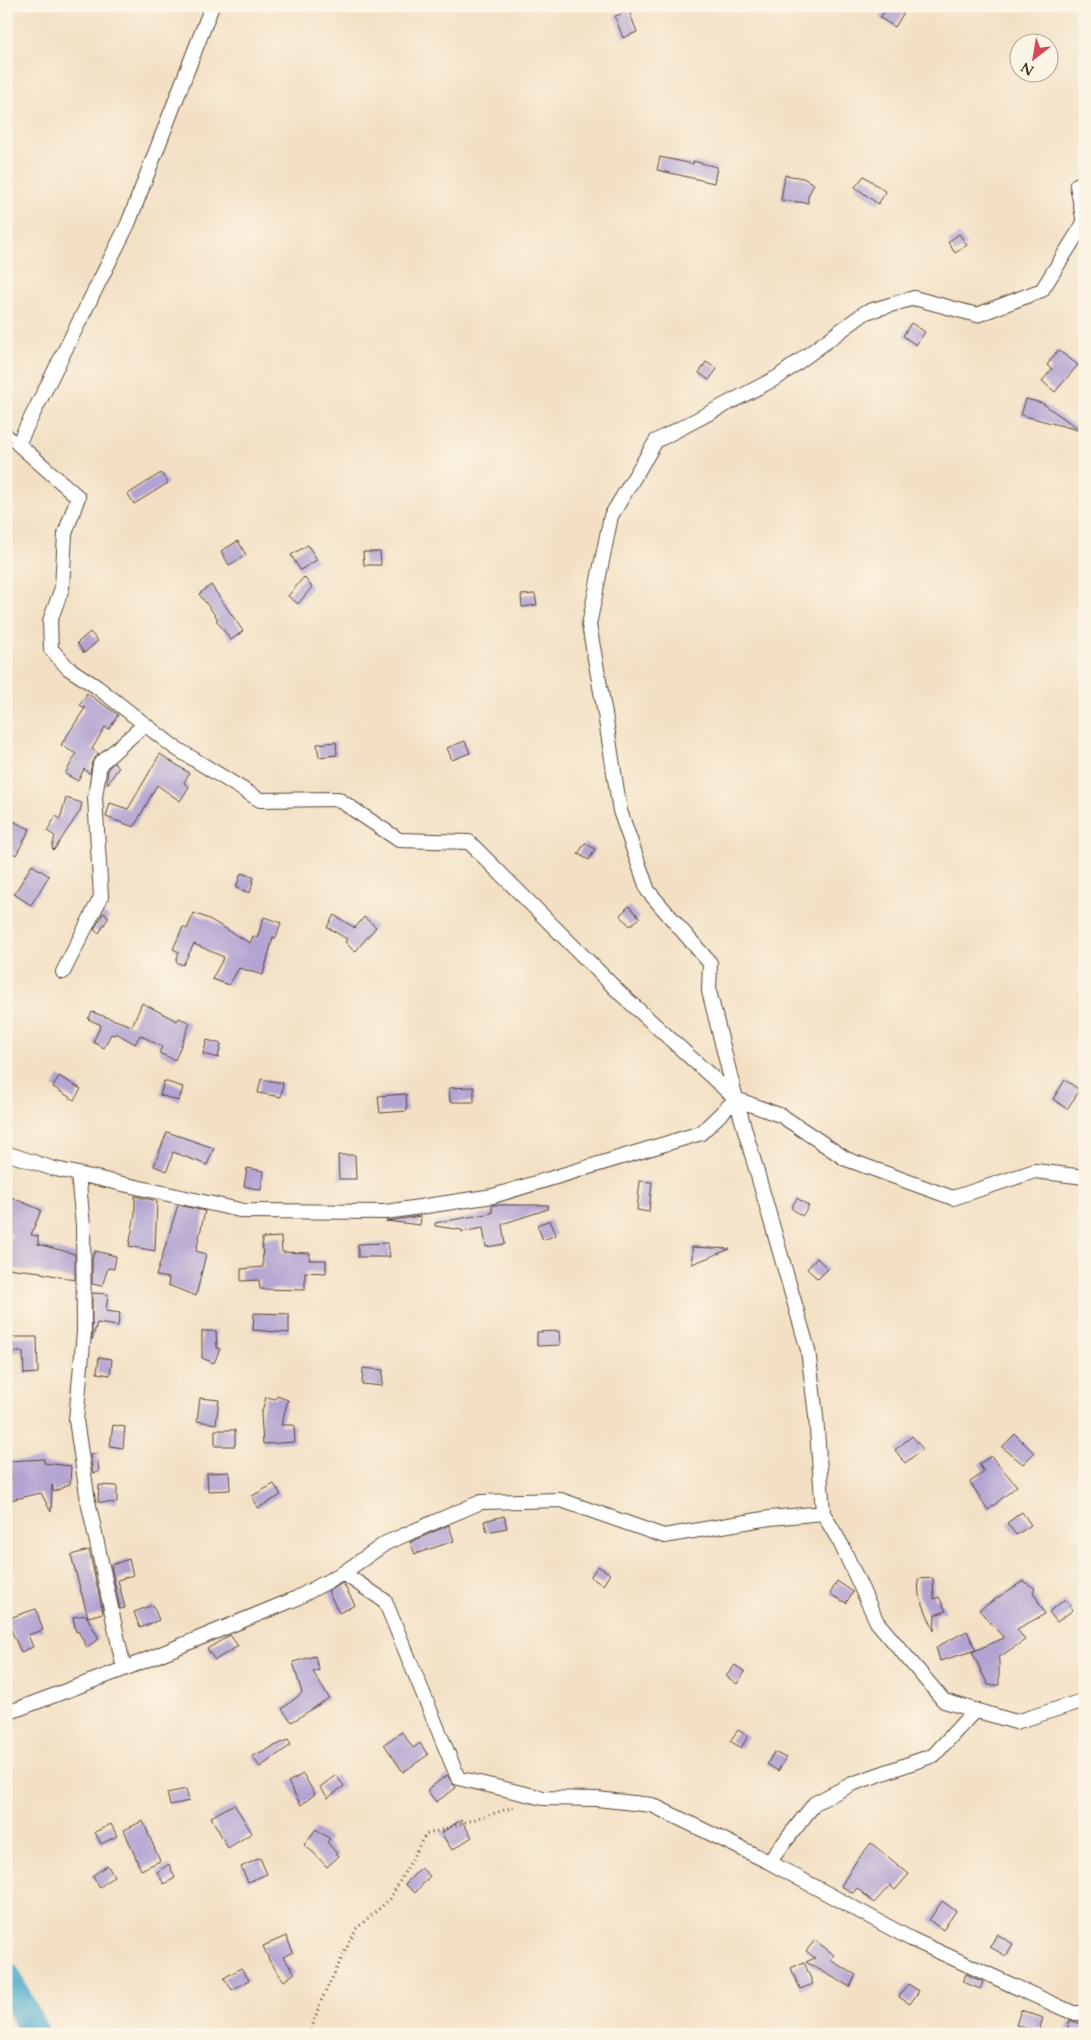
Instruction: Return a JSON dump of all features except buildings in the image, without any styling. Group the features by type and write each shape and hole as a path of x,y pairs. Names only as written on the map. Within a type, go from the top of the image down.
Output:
{"street":[{"path":"212,6 128,224 18,444 78,496 66,534 62,588 50,621 51,649 68,668 97,686 174,747 260,800 338,800 399,840 469,842 621,994 736,1099 782,1116 846,1158 953,1198 1035,1171 1085,1177"},
{"path":"1085,182 1078,185 1084,223 1042,290 977,315 914,298 866,312 778,377 656,441 611,516 589,625 620,811 648,892 710,963 709,991 736,1099 808,1350 816,1416 823,1513 841,1544 876,1622 944,1701 1016,1722 1085,1700"},
{"path":"64,972 101,897 95,797 100,764 145,724"},
{"path":"6,1153 51,1168 244,1210 386,1212 493,1196 701,1133 736,1099"},
{"path":"78,1174 83,1225 84,1332 76,1420 88,1501 124,1669"},
{"path":"6,1711 10,1712 124,1669 295,1599 343,1573 386,1543 481,1502 562,1500 664,1536 770,1518 823,1513"},
{"path":"343,1573 385,1601 458,1778 543,1798 597,1799 652,1805 769,1862 911,1939 1073,2013 1085,2013"},
{"path":"769,1862 815,1804 852,1784 934,1755 975,1710"}],"lane":[{"path":"6,430 18,444"}],"path":[{"path":"310,2034 320,2003 356,1929 390,1898 424,1835 516,1806"}],"waterway":[{"path":"6,1976 35,2034"}]}
